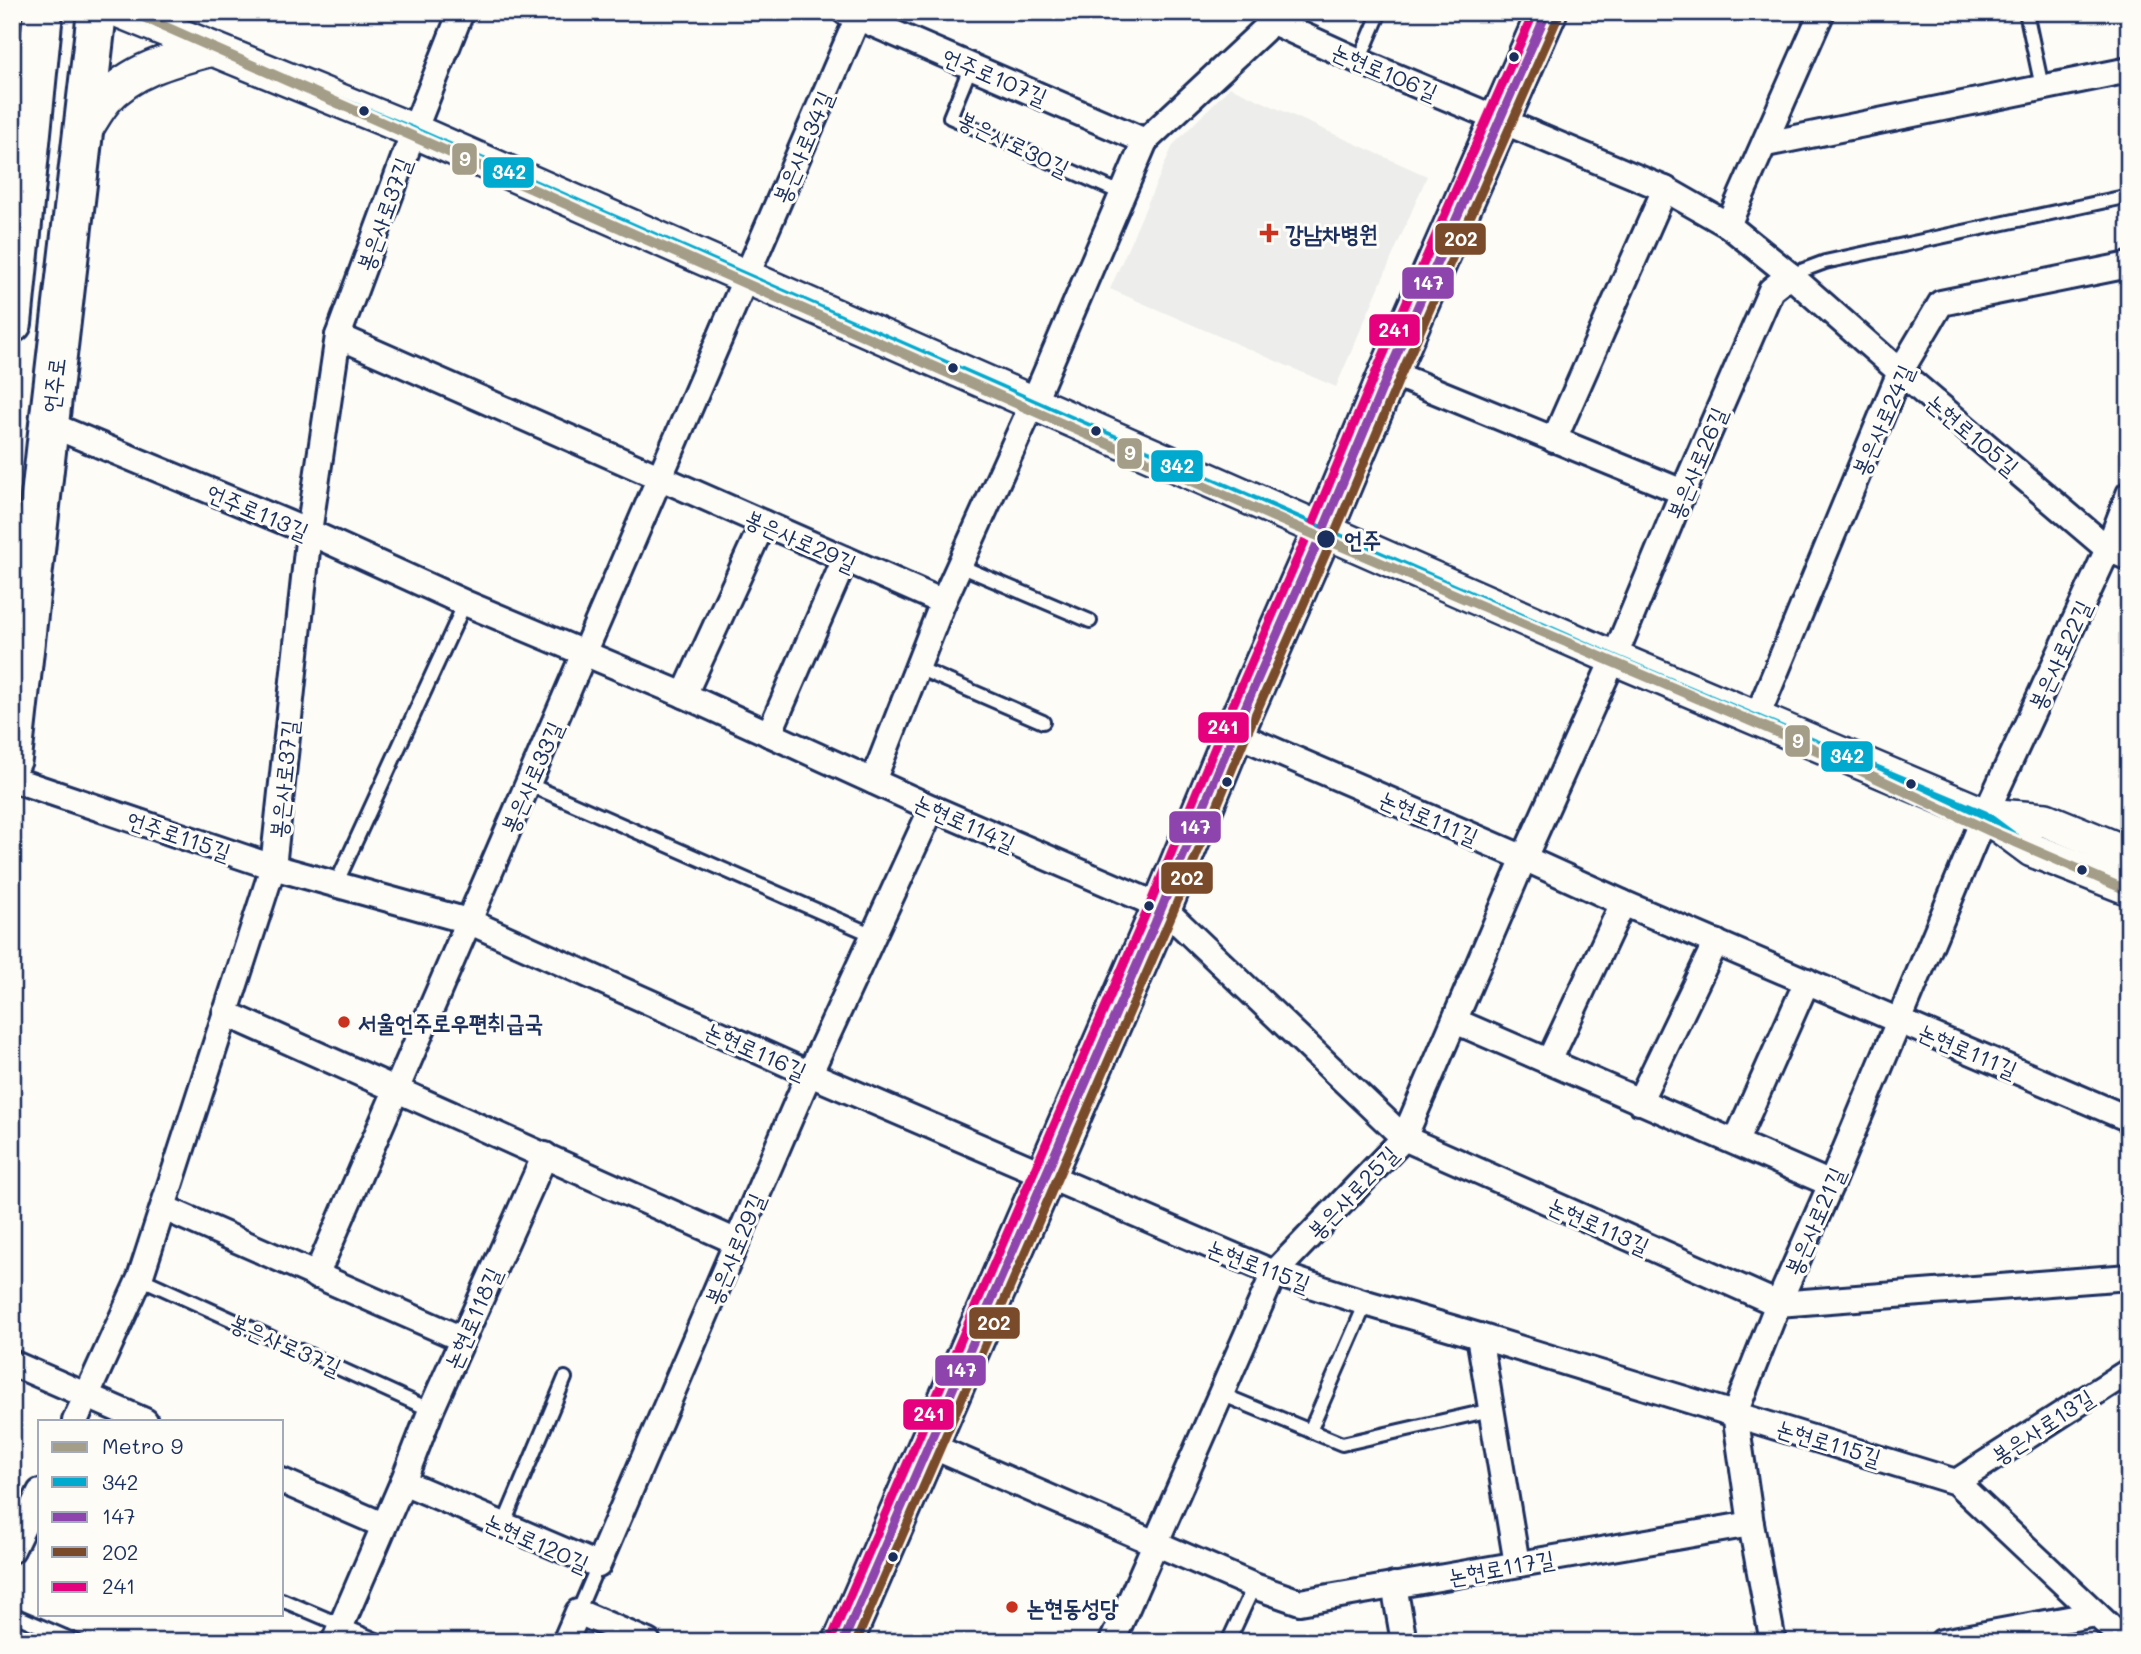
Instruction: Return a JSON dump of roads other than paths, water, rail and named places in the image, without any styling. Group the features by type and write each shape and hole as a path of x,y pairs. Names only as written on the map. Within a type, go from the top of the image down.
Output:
{"main road":[{"path":"12,323 43,12"},
{"name":"언주로","path":"12,759 97,12"},
{"path":"121,12 414,131 1614,658 1984,815 2032,850 2129,888"},
{"path":"843,1642 1162,907 1389,372 1547,12"},
{"path":"82,136 106,99 130,79 171,60 212,49"},
{"path":"1984,815 2046,820 2129,855"}],"street":[{"name":"봉은사로37길","path":"75,1420 140,1278 273,867 309,532 338,336 461,12"},
{"path":"1728,225 1822,12"},
{"name":"언주로107길","path":"852,15 1145,141"},
{"name":"봉은사로34길","path":"747,277 852,15"},
{"name":"논현로106길","path":"1272,16 1359,61 1500,119"},
{"path":"873,781 943,603 1145,141 1264,30 1272,16"},
{"path":"1766,144 2129,70"},
{"name":"논현로105길","path":"1500,119 1665,189 1728,225 2118,554"},
{"path":"1554,440 1665,189"},
{"name":"봉은사로24길","path":"1757,717 1900,372 1941,303 2129,265"},
{"name":"봉은사로26길","path":"1614,658 1771,290 1790,275"},
{"name":"봉은사로33길","path":"316,1276 747,277"},
{"path":"338,336 659,477"},
{"path":"1389,372 1683,492"},
{"name":"언주로113길","path":"49,424 309,532 465,603 586,652"},
{"name":"봉은사로29길","path":"659,477 943,603"},
{"name":"봉은사로22길","path":"1984,815 2118,554 2129,494"},
{"path":"684,695 763,523"},
{"path":"769,734 845,559"},
{"name":"논현로114길","path":"586,652 932,808 1162,907"},
{"name":"봉은사로25길","path":"1112,1642 1274,1273 1404,1138 1524,858 1614,658"},
{"name":"논현로111길","path":"1234,733 2129,1119"},
{"name":"언주로115길","path":"12,779 273,867 468,921"},
{"name":"봉은사로29길","path":"598,1565 810,1074 932,808"},
{"name":"봉은사로21길","path":"1773,1642 1751,1524 1735,1413 1778,1304 1831,1184 1984,815"},
{"path":"1549,1061 1623,903"},
{"name":"논현로113길","path":"1162,907 1404,1138 1778,1304 2129,1277"},
{"name":"논현로116길","path":"468,921 1045,1176"},
{"path":"1639,1102 1716,942"},
{"path":"1736,1142 1807,981"},
{"path":"225,1013 737,1242"},
{"path":"1454,1021 1831,1184"},
{"name":"논현로118길","path":"337,1633 403,1482 431,1410 545,1155"},
{"name":"논현로115길","path":"1045,1176 1274,1273 1956,1482 2126,1642"},
{"path":"164,1208 462,1339"},
{"path":"1479,1336 1517,1564"},
{"path":"12,1363 143,1420"},
{"name":"봉은사로13길","path":"1956,1482 2129,1371"},
{"name":"논현로117길","path":"929,1445 1254,1586 1300,1602 1751,1524"},
{"path":"284,1482 383,1525"},
{"name":"논현로120길","path":"403,1482 598,1565"},
{"path":"12,1550 38,1498"},
{"path":"1394,1585 1405,1642"},
{"path":"565,1642 578,1612 648,1642"},
{"path":"1942,1642 1974,1639 2096,1614"}],"lane":[{"path":"1359,61 1380,12"},
{"path":"2026,12 2042,88"},
{"name":"봉은사로30길","path":"971,66 950,117 1123,194"},
{"path":"1790,275 1825,262 2129,196"},
{"path":"960,566 1090,621"},
{"path":"336,884 465,603"},
{"path":"918,667 1043,722"},
{"path":"527,785 873,935"},
{"name":"봉은사로37길","path":"140,1278 431,1410"},
{"path":"1310,1431 1366,1303"},
{"path":"503,1526 565,1378"},
{"path":"1221,1394 1342,1444 1491,1410"},
{"name":"논현로120길","path":"578,1612 598,1565"},
{"path":"1227,1642 1254,1586"},
{"path":"284,1601 337,1633 381,1642"},
{"path":"12,1614 77,1642"}],"metro line":[{"name":"9","path":"132,12 1262,512 1795,740 1990,831 2129,891"}],"place":[{"name":"강남차병원","path":"1269,233"},
{"name":"언주","path":"1326,539"},
{"name":"서울언주로우편취급국","path":"344,1022"},
{"name":"논현동성당","path":"1012,1607"}]}
